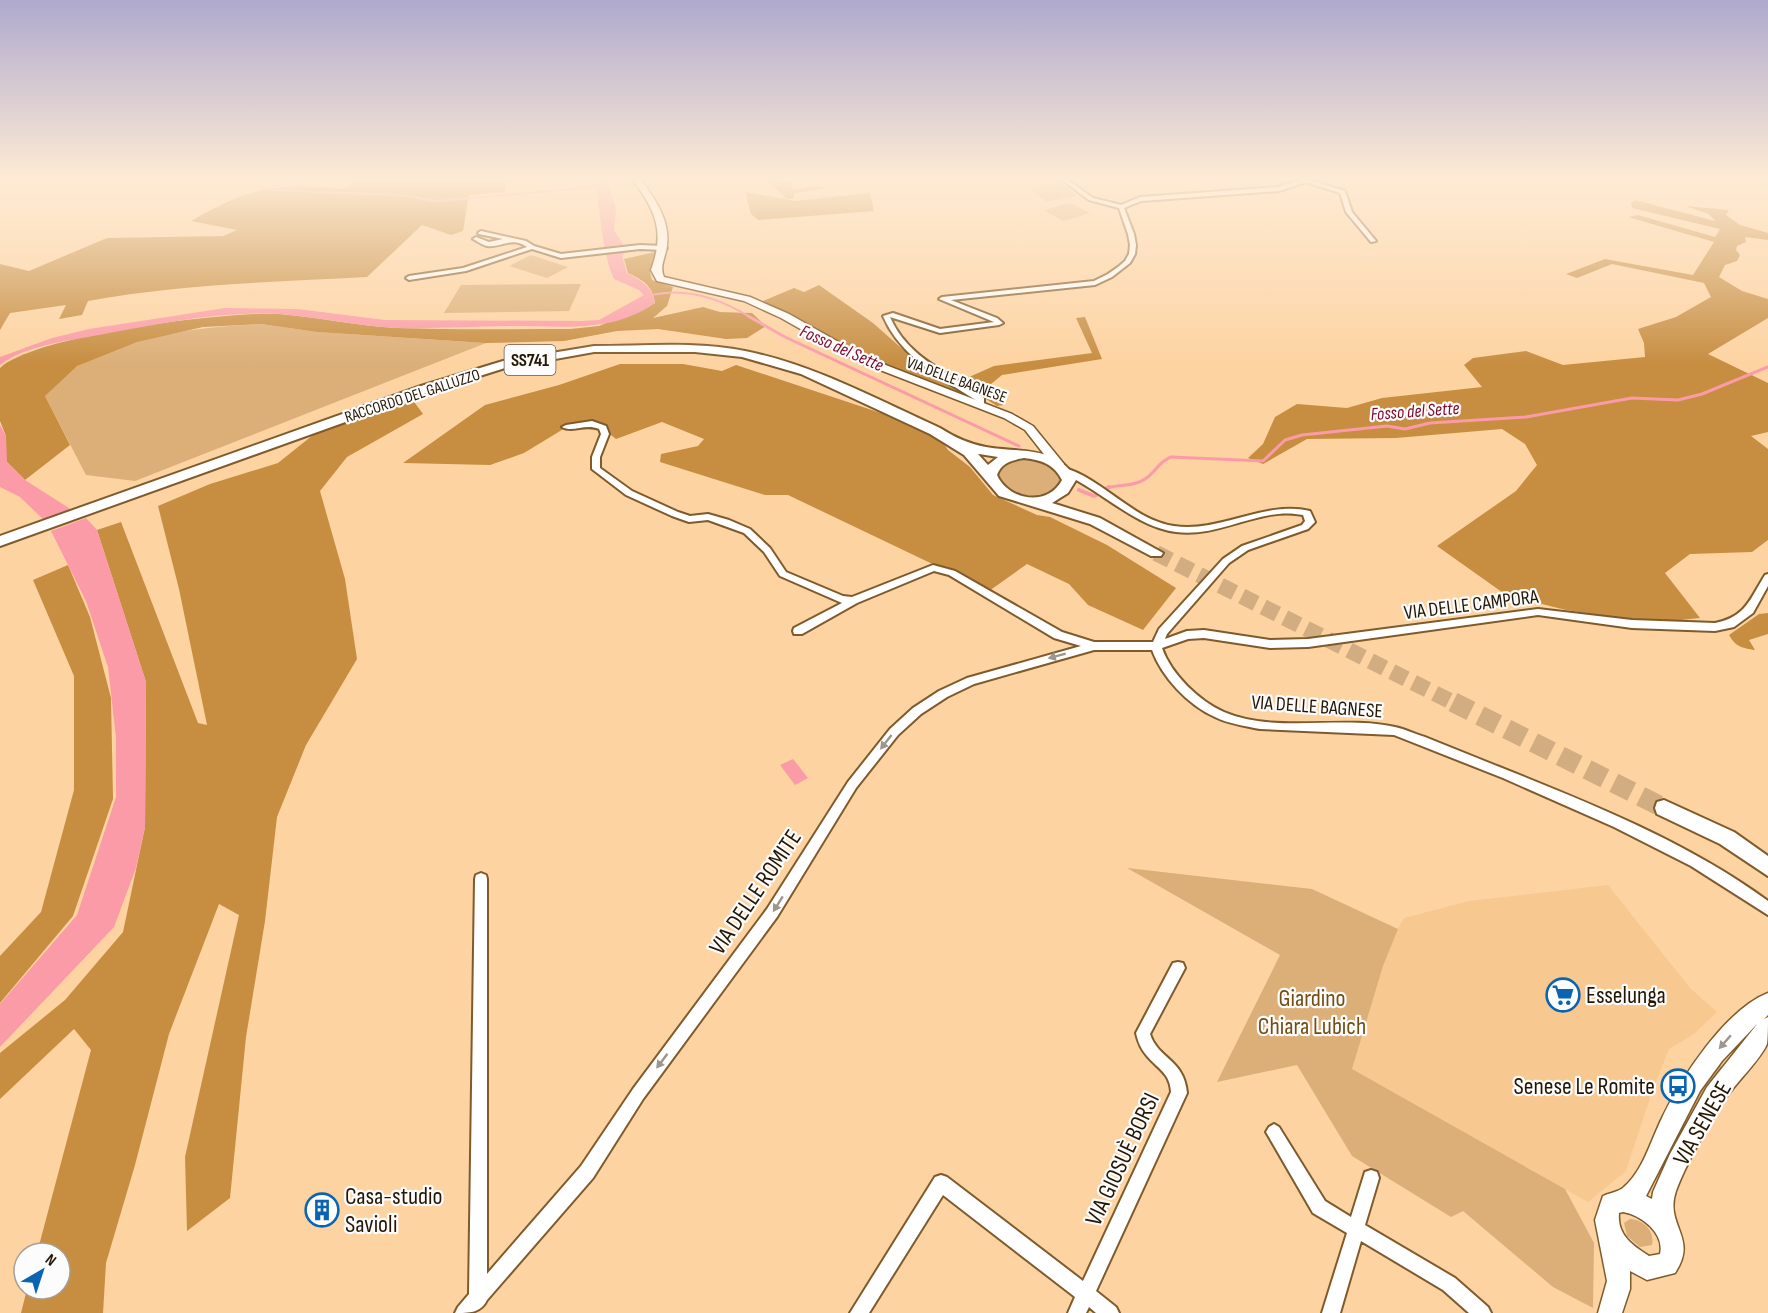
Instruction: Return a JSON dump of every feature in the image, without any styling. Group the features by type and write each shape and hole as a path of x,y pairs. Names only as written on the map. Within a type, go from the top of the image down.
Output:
{"main road":[{"name":"VIA DELLE BAGNESE","path":"663,241 664,248 656,270 660,279 747,299 785,316 861,359 923,385 981,404 1025,424 1061,467"},
{"name":"RACCORDO DEL GALLUZZO","path":"0,542 168,480 470,375 525,361 594,350 695,349 743,354 776,362 838,384 979,450 1019,455"},
{"name":"RACCORDO DEL GALLUZZO","path":"935,431 969,452 990,475"},
{"path":"990,475 998,462 1036,448 1039,441"},
{"name":"SS741","path":"1019,455 1046,458 1061,467"},
{"path":"1029,501 1050,499 1066,489 1069,480 1061,467"},
{"name":"SS741","path":"990,475 998,490 1016,499 1095,521"},
{"name":"SS741","path":"1066,489 1074,507 1095,521 1156,553"},
{"path":"1664,808 1726,838 1768,851"},
{"path":"1726,838 1768,867"},
{"name":"VIA SENESE","path":"1619,1288 1605,1217 1608,1207 1615,1201 1628,1200 1645,1179 1676,1112 1696,1078 1726,1040 1768,1003"},
{"name":"VIA SENESE","path":"1611,1313 1619,1288 1630,1275 1647,1268 1661,1268 1671,1262 1674,1248 1662,1213 1664,1192 1715,1095 1768,1027"},
{"path":"1628,1200 1646,1208 1666,1228"},
{"path":"1610,1237 1623,1253 1647,1268"}],"street":[{"path":"484,241 493,244 503,241"},
{"path":"518,241 561,256 640,247 664,248"},
{"path":"981,404 981,400 939,373 908,348 898,338 886,316 893,315 940,331 995,324 1000,321 942,299 1095,283 1132,260 1135,250 1134,241"},
{"path":"409,278 464,270 532,247"},
{"path":"566,427 592,423 603,428 605,434 596,457 596,469 629,493 689,519 708,517 747,531 767,550 783,574 841,599 853,601"},
{"name":"VIA DELLE BAGNESE","path":"1061,467 1097,485 1151,522 1173,528 1214,528 1291,510 1306,513 1310,518 1310,522 1305,527 1245,548 1226,561 1163,632 1156,645 1159,657 1171,674 1197,701 1221,715 1245,722 1368,727 1395,731 1577,804 1667,846 1713,871 1768,909"},
{"path":"1066,489 1079,481 1097,485"},
{"path":"798,631 853,601 933,568 952,573 1058,635 1094,646"},
{"name":"VIA DELLE CAMPORA","path":"1156,645 1187,635 1204,634 1270,644 1308,643 1538,612 1632,624 1715,627 1730,624 1749,611 1768,577"},
{"name":"VIA DELLE ROMITE","path":"464,1313 478,1300 586,1172 638,1094 772,913 852,785 894,732 917,711 943,694 971,681 1094,646 1156,645"},
{"path":"478,1300 481,879"},
{"name":"VIA GIOSUÈ BORSI","path":"1077,1313 1179,1093 1176,1075 1149,1049 1143,1033 1178,968"},
{"path":"1274,1132 1319,1207 1449,1284 1482,1313"},
{"path":"1331,1313 1371,1178"},
{"path":"859,1313 941,1183 1110,1313"}],"shaded area":[{"path":"99,241 405,241 367,277 228,284 123,295 88,301 82,315 59,319 66,305 10,313 0,330 0,264 29,271"},
{"path":"621,241 627,251 622,256 627,273 649,288 655,303 639,313 622,319 570,327 397,328 280,314 211,316 35,348 10,358 0,365 0,357 52,338 89,329 225,308 298,309 385,320 599,320 644,295 639,290 614,279 604,243"},
{"path":"1712,241 1746,241 1737,246 1736,250 1740,255 1737,261 1725,265 1719,277 1742,291 1768,299 1768,318 1708,354 1768,383 1768,432 1751,436 1768,449 1768,540 1752,552 1690,554 1665,573 1700,618 1652,623 1566,610 1506,595 1437,546 1516,491 1537,465 1525,444 1502,429 1396,438 1307,439 1263,464 1248,458 1263,444 1275,417 1297,404 1347,408 1382,398 1482,387 1464,365 1473,358 1526,351 1563,365 1645,357 1644,343 1638,329 1676,317 1711,297 1704,283 1612,264 1577,278 1566,274 1605,259 1693,275 1714,242"},
{"path":"655,252 650,272 652,280 673,287 667,306 653,318 703,307 720,312 752,313 766,326 747,338 726,339 658,329 617,331 564,341 486,343 317,332 261,324 203,327 137,342 77,366 45,396 70,445 25,480 6,461 6,436 0,421 0,368 20,356 51,345 178,321 254,314 294,315 397,328 570,329 599,326 655,303 652,292 646,284 628,273 624,259"},
{"path":"819,285 873,323 907,353 949,382 960,381 994,366 1092,353 1076,318 1085,317 1102,359 1002,375 991,384 993,396 1004,405 997,406 986,399 965,397 882,364 763,301 794,288 804,292"},
{"path":"620,364 683,364 722,371 736,365 935,431 948,450 970,467 993,495 1037,515 1050,517 1107,545 1176,588 1143,630 1088,605 1069,584 1027,564 989,591 788,495 765,495 660,462 661,454 698,446 704,439 662,422 616,439 593,421 570,425 524,453 490,465 403,463 485,405 559,385"},
{"path":"412,399 423,414 347,457 320,491 345,579 357,659 306,745 277,817 265,921 246,1037 230,1198 187,1231 185,1157 239,915 219,904 169,1034 135,1165 106,1263 103,1313 21,1313 24,1301 72,1301 72,1241 40,1241 91,1050 74,1029 0,1099 0,1053 65,1000 123,932 145,827 146,682 97,530 121,522 198,723 207,725 179,589 158,506 210,484 278,463 318,431"},
{"path":"0,425 6,436 7,462 25,480 72,510 44,520 20,497 0,487"},
{"path":"86,518 97,530 146,682 145,827 136,868 114,927 0,1047 0,1004 77,915 116,797 116,738 108,667 86,601 51,531"},
{"path":"68,565 90,617 111,698 113,799 73,916 0,1003 0,956 41,912 74,790 74,676 33,580"},
{"path":"1768,613 1768,634 1749,640 1755,650 1740,646 1729,635 1759,614"},
{"path":"793,759 808,778 795,785 780,765"},
{"path":"1608,885 1691,989 1717,1012 1694,1034 1669,1049 1626,1171 1588,1202 1351,1069 1383,966 1394,935 1404,918 1469,901"}],"green space":[{"path":"531,255 568,267 547,278 509,266"},
{"path":"581,284 569,311 444,313 461,285"},
{"path":"261,324 317,332 486,343 135,481 86,475 45,396 70,371 122,346 167,334 214,327"},
{"path":"1017,459 1038,460 1050,465 1062,480 1058,489 1037,497 1008,492 996,476 1002,465"},
{"name":"Giardino Chiara Lubich","path":"1127,868 1312,889 1398,929 1383,966 1352,1069 1565,1189 1594,1243 1593,1308 1553,1287 1463,1211 1451,1217 1352,1156 1297,1065 1217,1082 1280,955"},
{"path":"1716,1062 1724,1068 1659,1182 1652,1176"},
{"path":"1630,1219 1647,1227 1652,1235 1652,1245 1640,1247 1627,1236 1624,1223"}],"waterway":[{"name":"Fosso del Sette","path":"651,295 677,293 703,296 750,317"},
{"name":"Fosso del Sette","path":"748,316 785,337 1019,446"},
{"name":"Fosso del Sette","path":"1108,488 1141,482 1171,457 1263,461 1285,440 1302,435 1387,426 1405,429 1430,423 1526,417 1632,398 1678,400 1702,394 1768,367"},
{"name":"Fosso del Sette","path":"1079,490 1094,496 1108,488"}],"tunnel":[{"path":"1156,553 1456,704"},
{"path":"1453,702 1664,808"}],"place":[{"name":"Esselunga","path":"1563,995"},
{"name":"Senese Le Romite","path":"1678,1086"},
{"name":"Casa-studio Savioli","path":"322,1210"}]}
